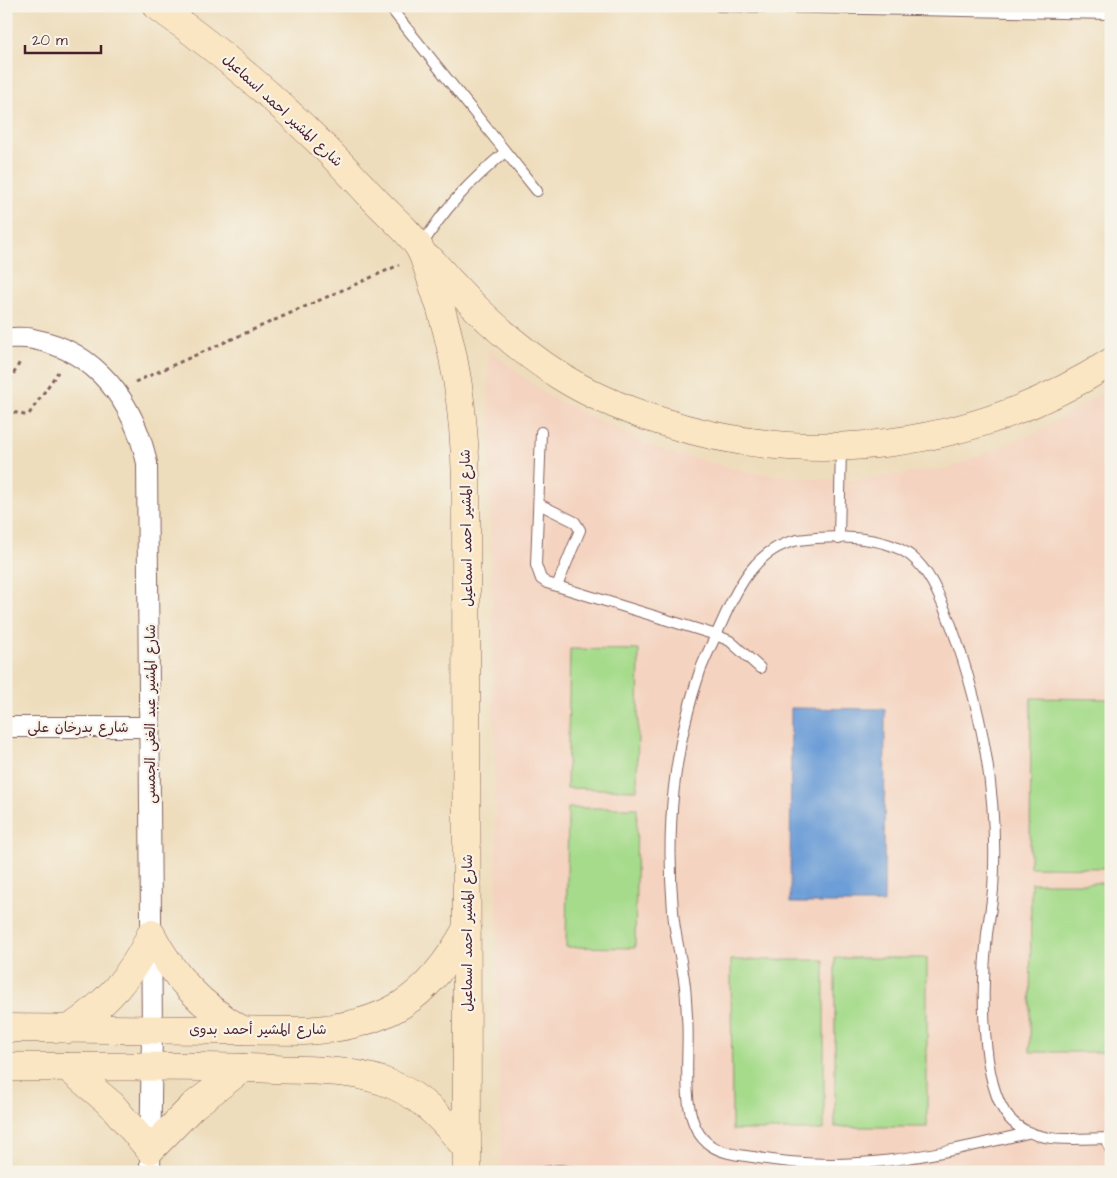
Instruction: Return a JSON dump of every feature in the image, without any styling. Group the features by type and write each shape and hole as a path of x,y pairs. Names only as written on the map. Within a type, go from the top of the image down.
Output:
{"main road":[{"name":"شارع المشير احمد اسماعيل","path":"157,6 211,44 268,92 320,140 420,248 450,340 459,382 464,428 466,481 467,1160"},
{"path":"420,248 459,293 486,319 512,342 561,376 623,408 687,430 754,443 841,448 889,444 965,428 1020,410 1081,381 1111,362"},
{"path":"450,340 454,328 462,320 474,317 486,319"},
{"name":"شارع المشير أحمد بدوى","path":"6,1028 152,1030 338,1029 372,1020 402,1004 429,983 451,956 467,926"},
{"path":"69,1029 92,1013 118,988 131,972 151,934"},
{"path":"151,934 166,960 189,990 217,1014 242,1030"},
{"path":"6,1067 243,1068 332,1070 365,1074 395,1086 423,1102 447,1123 467,1160"},
{"path":"67,1067 112,1105 150,1161 193,1106 243,1068"}],"street":[{"name":"شارع المشير عبد الغنى الجمسى","path":"6,338 32,338 71,353 88,363 116,390 131,412 141,437 147,463 152,1030 150,1161"},
{"name":"شارع بدرخان على","path":"6,727 150,727"}],"lane":[{"path":"389,6 537,191"},
{"path":"720,6 1111,14"},
{"path":"420,248 437,220 458,195 505,152"},
{"path":"541,432 537,572 541,579 557,586 716,635 730,641 760,668"},
{"path":"839,538 841,448"},
{"path":"539,504 575,522 580,530 557,586"},
{"path":"1028,1133 888,1162 833,1165 779,1162 725,1152 708,1144 696,1130 689,1113 689,1034 684,974 673,916 669,832 678,749 701,668 735,592 758,559 794,541 839,538 874,539 910,556 936,586 964,660 983,735 993,812 993,889 986,937 984,985 986,1033 992,1081 999,1103 1011,1121 1028,1133 1049,1138 1108,1138 1111,1151"},
{"path":"544,1172 560,1170 572,1172"}],"path":[{"path":"116,390 409,260 420,248"},
{"path":"6,388 32,338"},
{"path":"6,410 24,416 29,414 71,353"}],"shaded area":[{"path":"488,349 548,396 662,450 747,472 844,481 949,468 1039,431 1111,387 1111,1172 501,1172"}],"green space":[{"path":"570,649 639,650 637,790 567,788"},
{"path":"1031,698 1110,699 1109,868 1030,867"},
{"path":"568,808 637,808 635,948 566,947"},
{"path":"1031,883 1110,883 1109,1052 1030,1052"},
{"path":"835,958 927,958 927,1127 835,1127"},
{"path":"731,960 824,960 824,1130 732,1130"}],"water":[{"path":"791,708 885,709 884,903 790,903"}]}
